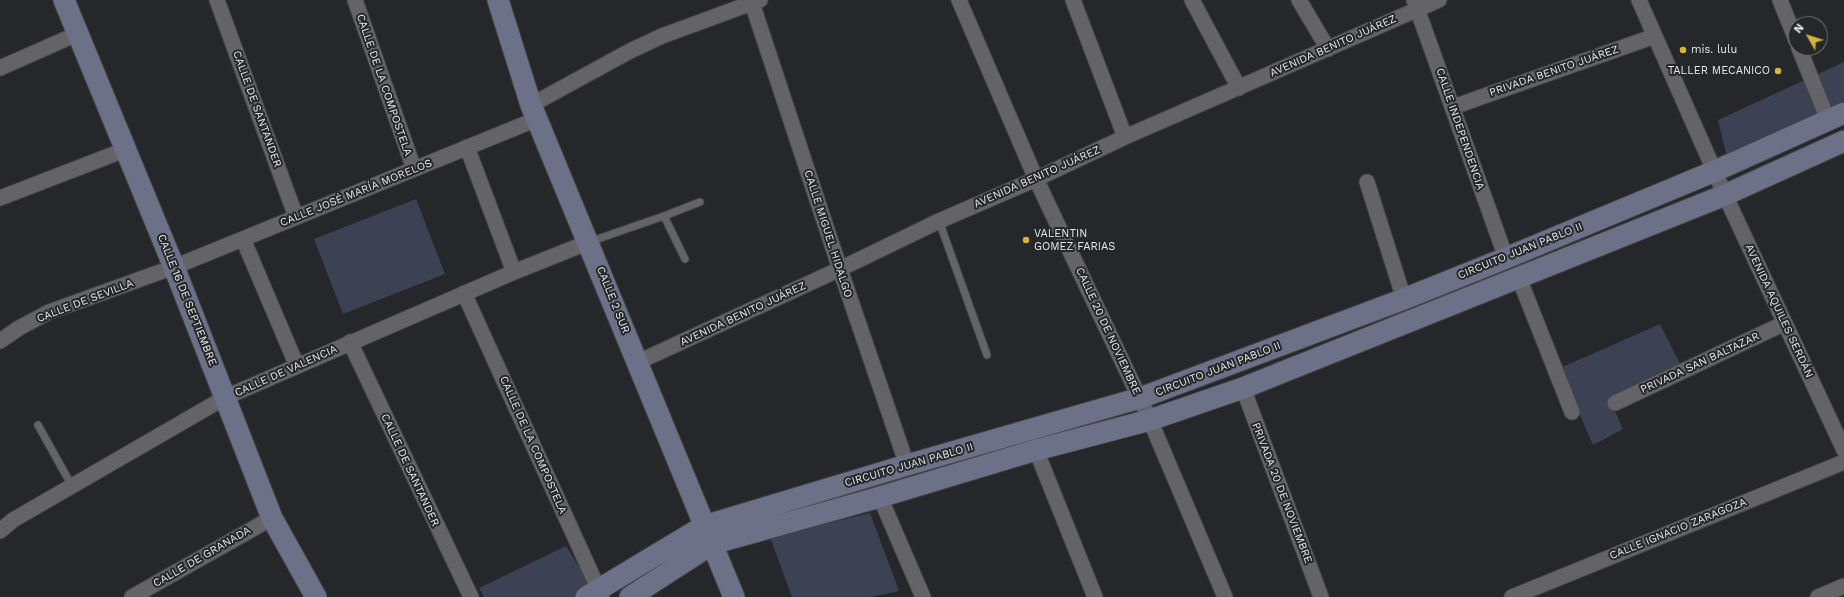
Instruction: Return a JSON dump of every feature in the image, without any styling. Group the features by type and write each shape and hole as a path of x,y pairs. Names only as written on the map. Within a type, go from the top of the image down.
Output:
{"main road":[{"name":"CALLE 16 DE SEPTIEMBRE","path":"64,0 77,34 127,149 226,397 272,518 316,597"},
{"name":"CALLE 2 SUR","path":"498,0 534,112 589,242 734,597"},
{"name":"CIRCUITO JUAN PABLO II","path":"596,594 708,535 907,465 1140,398 1404,299 1715,171 1836,116"},
{"name":"CIRCUITO JUAN PABLO II","path":"630,597 708,535 880,497 1036,450 1150,420 1242,388 1725,195 1842,146"}],"street":[{"name":"CALLE DE SANTANDER","path":"217,0 296,217"},
{"name":"CALLE DE LA COMPOSTELA","path":"355,0 414,169"},
{"name":"CALLE 20 DE NOVIEMBRE","path":"959,0 1036,179 1150,420 1225,597"},
{"path":"1073,0 1125,137"},
{"path":"1192,0 1239,88"},
{"path":"1299,0 1328,49"},
{"name":"AVENIDA BENITO JUÁREZ","path":"638,362 840,269 939,221 1036,179 1125,137 1328,49 1416,5 1439,0"},
{"name":"AVENIDA AQUILES SERDÁN","path":"1639,0 1725,195 1844,450"},
{"path":"1780,0 1788,20"},
{"name":"CALLE JOSÉ MARÍA MORELOS","path":"174,267 467,147 534,112 630,51 662,36 757,2"},
{"name":"CALLE MIGUEL HIDALGO","path":"757,2 840,269 907,465"},
{"name":"CALLE INDEPENDENCIA","path":"1416,5 1506,258"},
{"path":"0,68 77,34"},
{"name":"PRIVADA BENITO JUÁREZ","path":"1453,107 1655,36"},
{"path":"1803,56 1836,116"},
{"path":"467,147 514,272"},
{"path":"0,198 127,149"},
{"path":"1367,182 1404,299"},
{"path":"243,239 297,366"},
{"name":"CALLE DE VALENCIA","path":"0,531 13,520 226,397 464,293 589,242"},
{"name":"CALLE DE SEVILLA","path":"0,341 19,328 49,312 174,267"},
{"path":"1519,278 1572,412"},
{"name":"CALLE DE LA COMPOSTELA","path":"464,293 596,594"},
{"name":"PRIVADA SAN BALTAZAR","path":"1615,403 1785,323"},
{"name":"CALLE DE SANTANDER","path":"350,342 471,597"},
{"name":"PRIVADA 20 DE NOVIEMBRE","path":"1242,388 1321,597"},
{"path":"1036,450 1095,597"},
{"name":"CALLE IGNACIO ZARAGOZA","path":"1512,597 1844,462"},
{"path":"880,497 923,597"},
{"name":"CALLE DE GRANADA","path":"132,597 272,518"},
{"path":"1818,597 1844,586"}],"lane":[{"path":"589,242 700,202"},
{"path":"664,216 685,259"},
{"path":"939,221 987,355"},
{"path":"38,425 72,486"}],"shaded area":[{"path":"1844,62 1844,107 1727,157 1718,120"},
{"path":"416,199 445,274 343,314 314,239"},
{"path":"1660,324 1680,364 1609,398 1623,429 1593,445 1560,368"},
{"path":"870,513 899,591 871,597 792,597 770,537"},
{"path":"566,546 591,586 573,597 484,597 479,588"}],"place":[{"name":"mis. lulu","path":"1683,50"},
{"name":"TALLER MECANICO","path":"1778,71"},
{"name":"VALENTIN GOMEZ FARIAS","path":"1026,240"}]}
